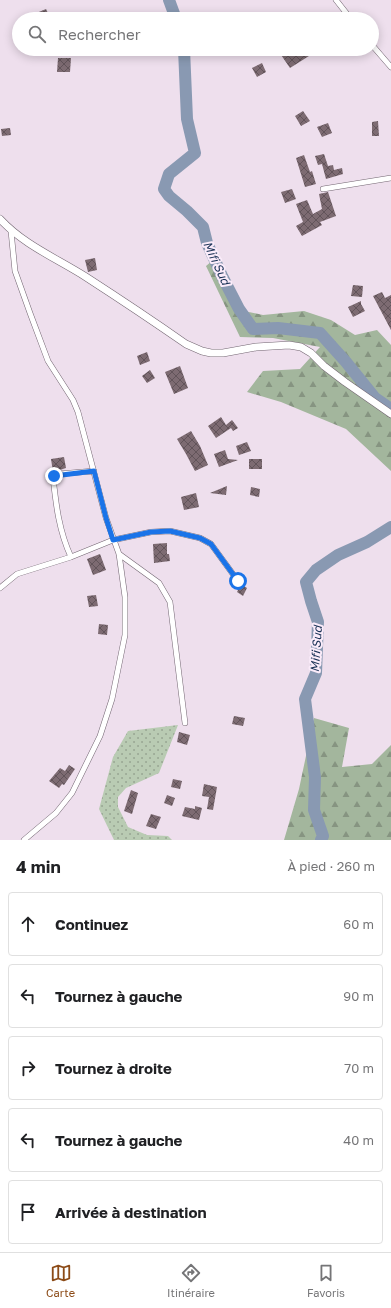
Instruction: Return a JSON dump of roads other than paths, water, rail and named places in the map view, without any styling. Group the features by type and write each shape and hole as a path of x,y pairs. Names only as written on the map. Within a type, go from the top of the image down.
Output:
{"street":[{"path":"336,0 345,12"},
{"path":"379,53 391,67"},
{"path":"323,189 391,178"},
{"path":"0,219 11,231 29,244 85,276 186,344 211,353 223,353 256,347 289,345 301,348 311,353 324,366 391,414"},
{"path":"11,231 15,271 48,360 73,400 78,412 106,518 119,554 125,597 125,635 112,699 100,736 72,793 56,813 24,840"},
{"path":"71,557 62,536 53,477 59,474 94,471"},
{"path":"0,588 17,574 71,557 113,540 151,532 170,531 200,538 211,544 238,581"},
{"path":"119,554 159,583 170,602 185,723"}],"waterway":[{"name":"Mifi Sud","path":"169,0 173,12"},
{"name":"Mifi Sud","path":"184,56 187,119 195,153 169,174 164,189 169,196 203,227 207,243 222,276 239,309 253,329 278,328 320,333 375,398 391,409"},
{"name":"Mifi Sud","path":"321,840 323,836 314,810 315,777 305,699 316,673 318,622 306,582 316,570 338,555 367,542 391,527"}]}
